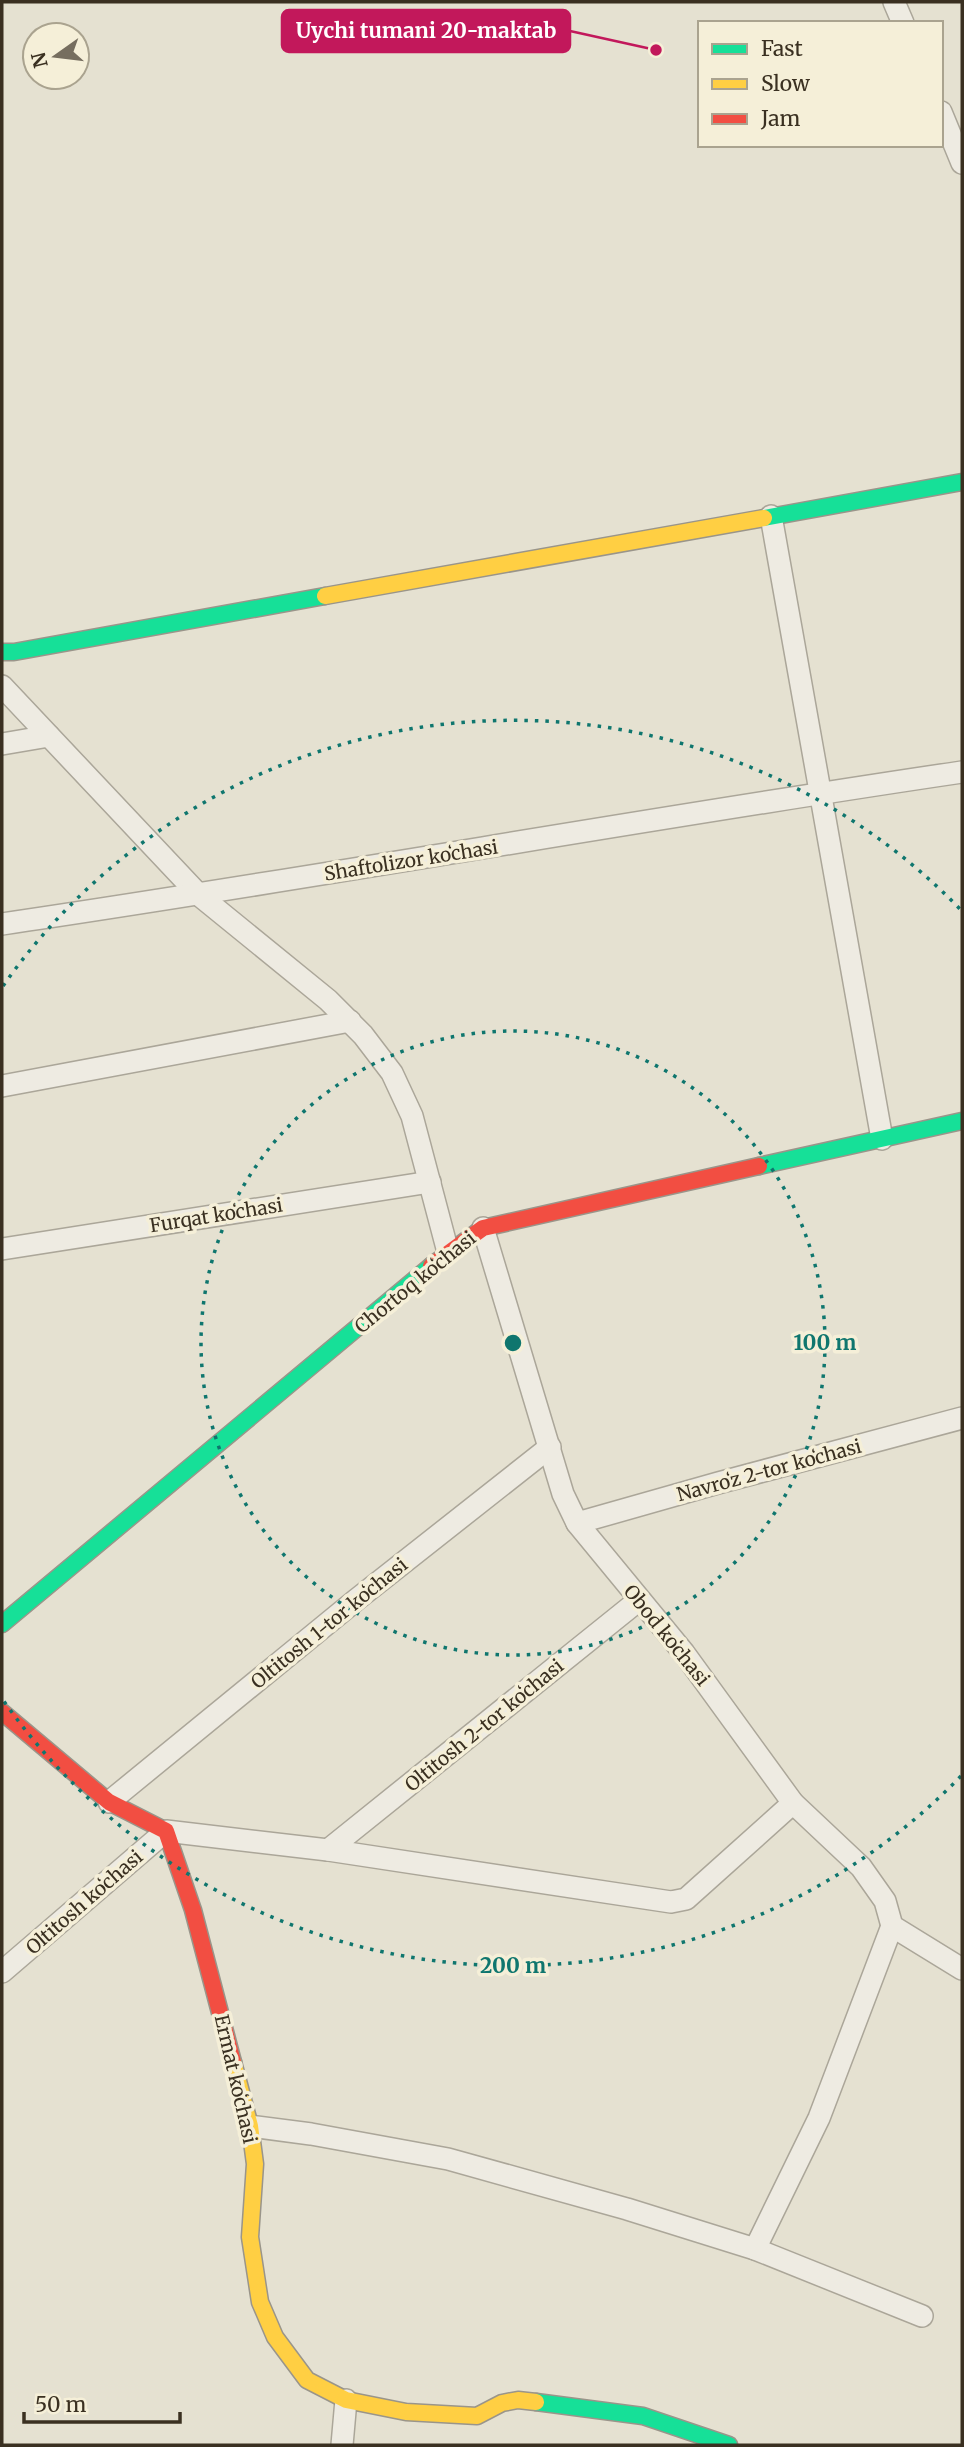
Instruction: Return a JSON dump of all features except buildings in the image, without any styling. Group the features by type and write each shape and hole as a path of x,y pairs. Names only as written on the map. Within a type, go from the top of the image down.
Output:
{"street":[{"path":"894,2 902,21"},
{"path":"943,117 962,163"},
{"path":"2,652 962,482"},
{"path":"771,516 881,1139"},
{"path":"2,686 199,895 328,1000 363,1035 392,1073 412,1116 448,1252"},
{"path":"2,744 49,736"},
{"name":"Shaftolizor koʻchasi","path":"2,924 199,895 962,772"},
{"path":"2,1086 350,1021"},
{"name":"Chortoq koʻchasi","path":"2,1624 448,1252 483,1228 962,1121"},
{"name":"Furqat koʻchasi","path":"2,1249 430,1182"},
{"name":"Obod koʻchasi","path":"483,1228 563,1494 577,1523 684,1653 793,1803 860,1867 886,1901 892,1926"},
{"name":"Navroʻz 2-tor koʻchasi","path":"577,1523 962,1418"},
{"name":"Oltitosh 1-tor koʻchasi","path":"109,1802 356,1600 550,1447"},
{"name":"Oltitosh 2-tor koʻchasi","path":"328,1850 639,1600"},
{"path":"2,1712 109,1802 166,1831 328,1850 671,1902 686,1899 793,1803"},
{"name":"Oltitosh koʻchasi","path":"2,1972 166,1831"},
{"name":"Ermat koʻchasi","path":"166,1831 193,1910 250,2126 255,2164 250,2237 260,2302 275,2337 307,2380 346,2400 406,2412 477,2416 508,2400 530,2401 643,2416 729,2445"},
{"path":"755,2249 819,2118 892,1926 962,1969"},
{"path":"250,2126 311,2134 448,2159 627,2209 755,2249 922,2316"},
{"path":"342,2445 346,2400"}],"traffic: fast":[{"path":"764,518 962,482"},
{"path":"2,652 325,596"},
{"path":"759,1166 962,1121"},
{"path":"2,1624 431,1266"},
{"path":"536,2402 643,2416 729,2445"}],"traffic: slow":[{"path":"325,596 764,518"},
{"path":"233,2062 250,2126 255,2164 250,2237 260,2302 275,2337 307,2380 346,2400 406,2412 477,2416 502,2403 518,2400 536,2402"}],"traffic: jam":[{"path":"431,1266 483,1228 759,1166"},
{"path":"2,1712 109,1802 166,1831 193,1910 233,2062"}],"place":[{"name":"Uychi tumani 20-maktab","path":"656,50"}]}
